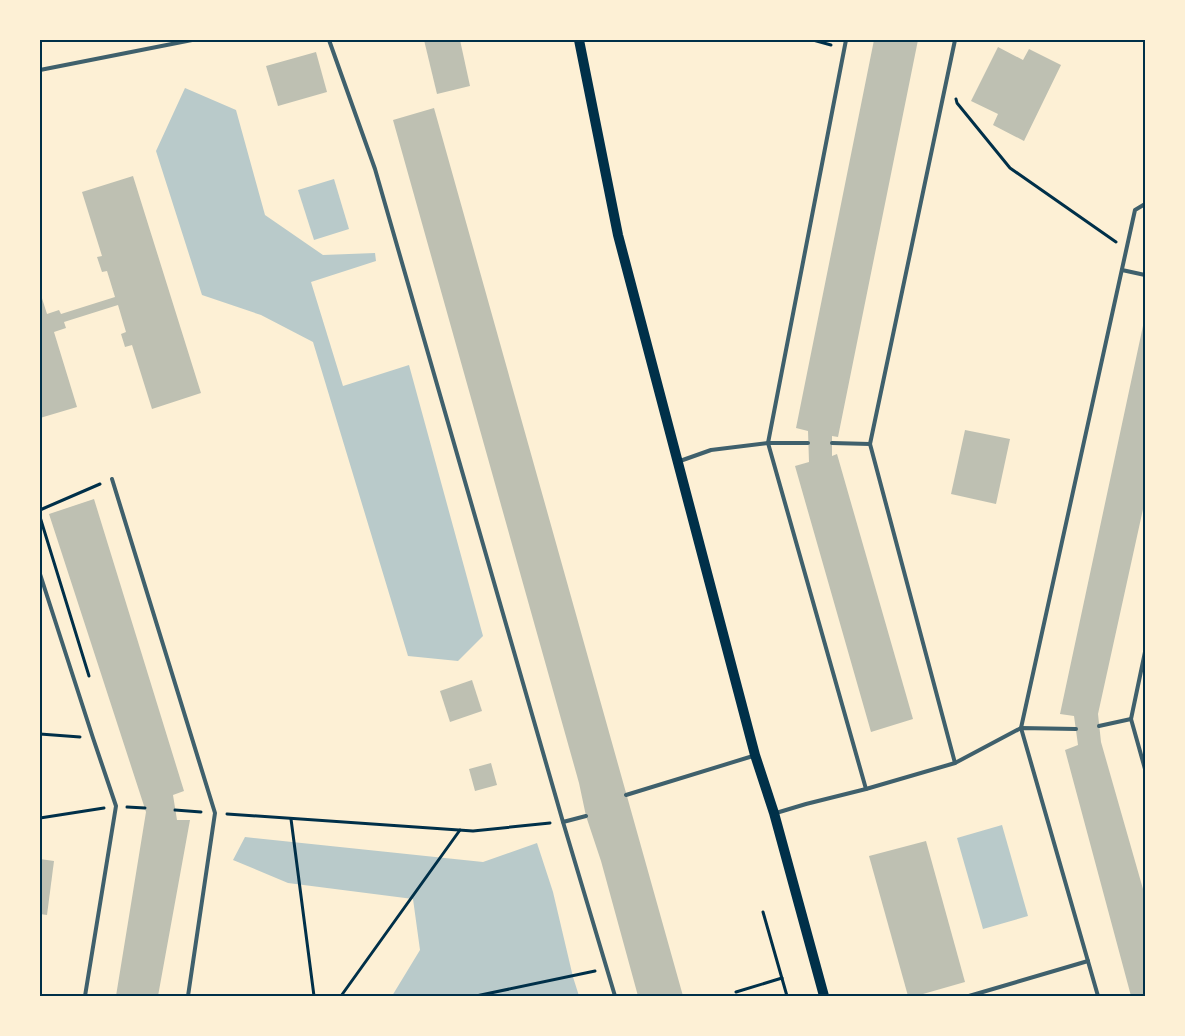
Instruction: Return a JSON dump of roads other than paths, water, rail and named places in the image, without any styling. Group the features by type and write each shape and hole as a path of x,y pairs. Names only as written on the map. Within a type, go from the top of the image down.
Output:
{"main road":[{"path":"579,40 618,236 756,755 774,813 824,996"}],"lane":[{"path":"40,70 192,40"},
{"path":"329,40 375,169 563,822 616,996"},
{"path":"846,40 768,443 866,789"},
{"path":"955,40 870,444 955,763"},
{"path":"1098,996 1021,728 1135,210 1145,204"},
{"path":"1122,270 1145,275"},
{"path":"677,462 711,450 768,443 808,444"},
{"path":"832,444 870,444"},
{"path":"112,478 215,813 188,996"},
{"path":"40,574 116,806 85,996"},
{"path":"1145,652 1131,719 1145,769"},
{"path":"1100,726 1131,719"},
{"path":"774,813 955,763 1021,728 1076,729"},
{"path":"626,795 676,778 756,755"},
{"path":"563,822 586,816"},
{"path":"969,996 1088,961"}]}
